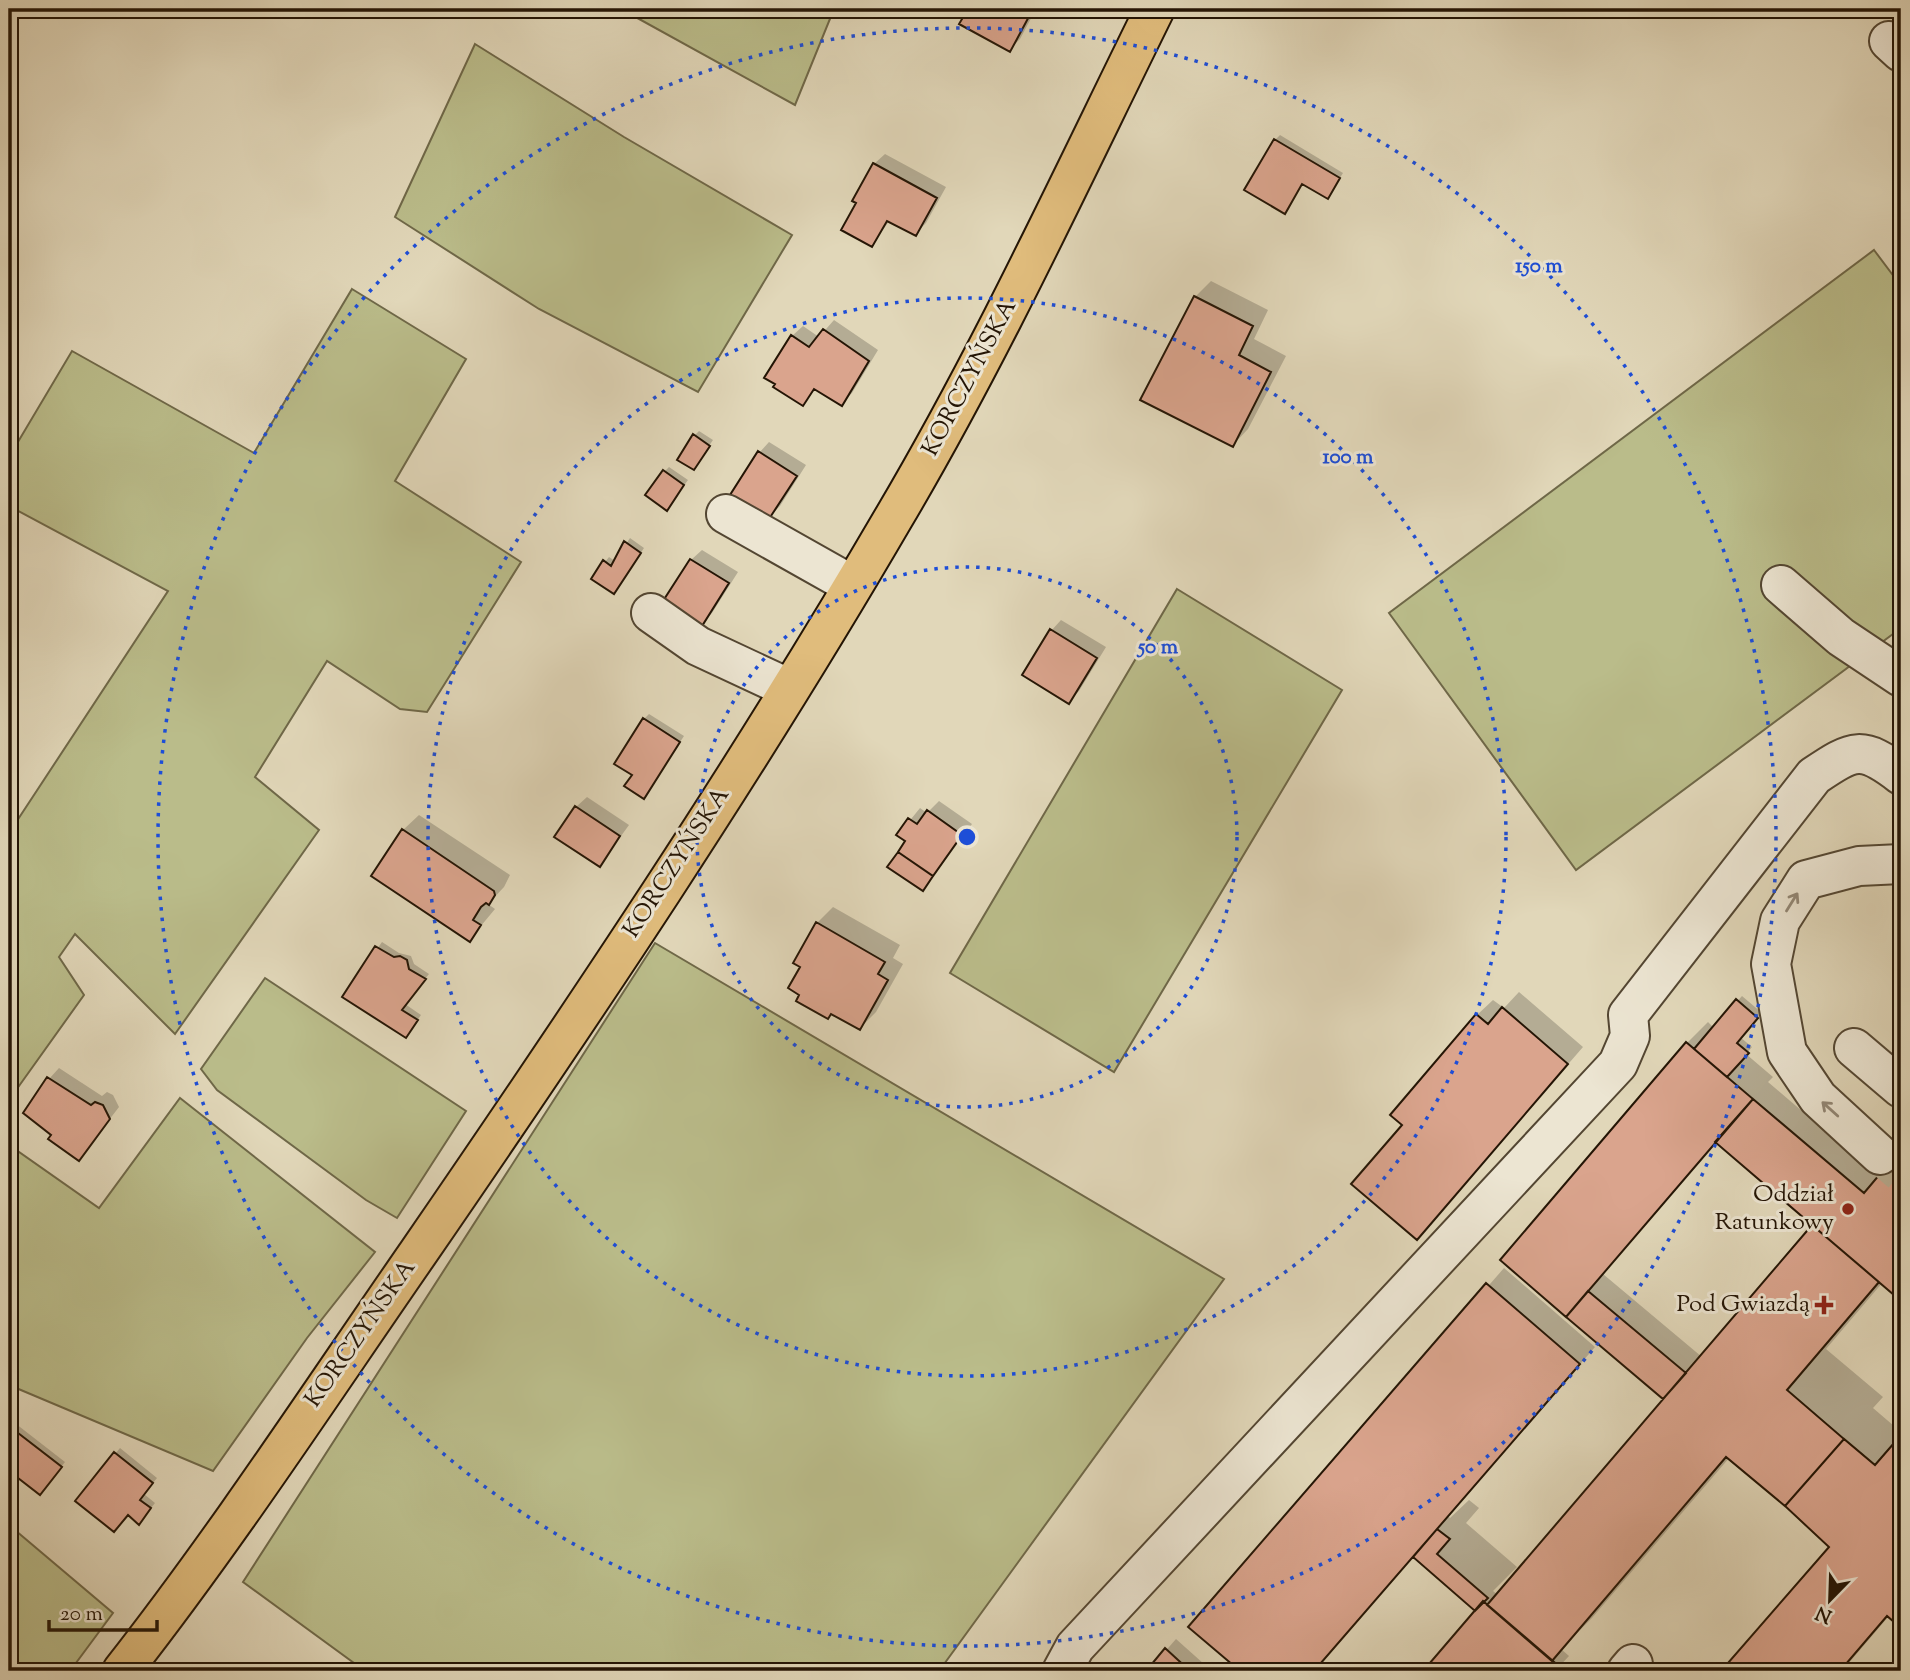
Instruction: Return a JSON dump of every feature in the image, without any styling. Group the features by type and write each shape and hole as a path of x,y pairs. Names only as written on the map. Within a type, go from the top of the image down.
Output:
{"main road":[{"name":"KORCZYŃSKA","path":"122,1671 183,1594 477,1167 697,834 788,688 893,519 982,360 1155,9"}],"lane":[{"path":"726,514 852,585"},
{"path":"1781,585 1840,637 1901,677"},
{"path":"650,613 698,646 788,688"},
{"path":"1062,1671 1075,1647 1618,1064 1630,1036 1628,1016 1633,1007 1814,776 1846,755 1875,755 1901,775"},
{"path":"1880,1155 1818,1098 1787,1052 1772,964 1780,921 1806,880 1859,866 1901,864"},
{"path":"1854,1048 1901,1088"}],"green space":[{"path":"621,9 834,9 795,105"},
{"path":"475,44 624,137 792,235 698,392 539,309 395,217"},
{"path":"1874,250 1901,286 1901,628 1576,870 1389,613"},
{"path":"352,289 466,359 395,481 521,562 427,712 400,709 327,661 255,777 319,830 175,1034 75,934 59,957 84,995 9,1100 9,833 168,591 9,506 9,457 72,351 254,453"},
{"path":"1177,589 1342,690 1114,1072 950,973"},
{"path":"655,943 1224,1279 939,1671 365,1671 243,1582"},
{"path":"265,978 466,1111 397,1218 366,1200 217,1090 201,1069"},
{"path":"180,1098 375,1252 307,1338 213,1471 9,1385 9,1145 99,1208"},
{"path":"9,1525 113,1613 70,1671 9,1671"}],"building":[{"path":"968,9 1033,9 1010,52 959,24"},
{"path":"1274,139 1340,178 1328,199 1302,184 1285,214 1244,190"},
{"path":"873,163 937,198 916,236 887,221 872,247 841,230 856,203 852,201"},
{"path":"1194,296 1253,326 1239,355 1271,372 1233,447 1140,400"},
{"path":"823,329 869,361 842,406 814,389 803,406 764,378 791,335 809,347"},
{"path":"693,434 710,446 694,470 677,460"},
{"path":"758,451 797,476 769,519 730,495"},
{"path":"663,470 684,485 667,511 645,495"},
{"path":"624,541 641,553 614,594 591,579 603,560 611,566"},
{"path":"690,559 729,583 702,626 663,601"},
{"path":"1050,629 1097,658 1069,704 1022,675"},
{"path":"643,718 680,742 644,799 624,786 632,775 614,764"},
{"path":"575,806 620,836 600,867 554,837"},
{"path":"927,810 962,835 933,876 898,852 905,841 896,835 908,818 917,824"},
{"path":"402,829 494,891 495,895 489,905 486,903 481,907 473,920 481,925 470,942 371,876"},
{"path":"898,852 933,876 923,891 887,867"},
{"path":"816,922 885,962 878,974 888,980 860,1030 831,1014 828,1019 796,1001 799,995 788,988 800,967 793,963"},
{"path":"375,946 394,957 400,956 407,960 409,969 426,979 402,1010 418,1020 406,1038 342,997"},
{"path":"1736,999 1758,1018 1737,1043 1749,1053 1727,1077 1694,1049"},
{"path":"1502,1007 1568,1064 1417,1240 1351,1184 1402,1125 1390,1115 1476,1014 1488,1024"},
{"path":"1686,1042 1753,1099 1566,1317 1500,1260"},
{"path":"47,1077 91,1105 95,1102 103,1105 110,1119 79,1161 48,1139 51,1135 23,1113"},
{"name":"Oddział Ratunkowy","path":"1753,1099 1864,1193 1901,1149 1901,1301 1715,1142"},
{"path":"1812,1225 1879,1282 1787,1390 1844,1439 1785,1506 1726,1457 1552,1661 1487,1605"},
{"path":"1486,1283 1580,1364 1314,1671 1240,1671 1188,1627"},
{"path":"1588,1291 1686,1373 1663,1399 1566,1317"},
{"path":"9,1426 62,1467 40,1495 9,1471"},
{"path":"1901,1435 1901,1628 1887,1616 1840,1671 1721,1671 1829,1547 1785,1506 1844,1439 1875,1465"},
{"path":"114,1452 153,1483 140,1500 151,1508 139,1525 128,1515 114,1532 75,1501"},
{"path":"1437,1529 1450,1539 1437,1554 1488,1598 1475,1611 1413,1557"},
{"path":"1483,1601 1560,1667 1556,1671 1423,1671"},
{"path":"1165,1648 1190,1671 1146,1671"}],"tunnel":[{"path":"1880,1155 1901,1173"}],"place":[{"name":"Oddział Ratunkowy","path":"1848,1209"},
{"name":"Pod Gwiazdą","path":"1824,1305"}]}
